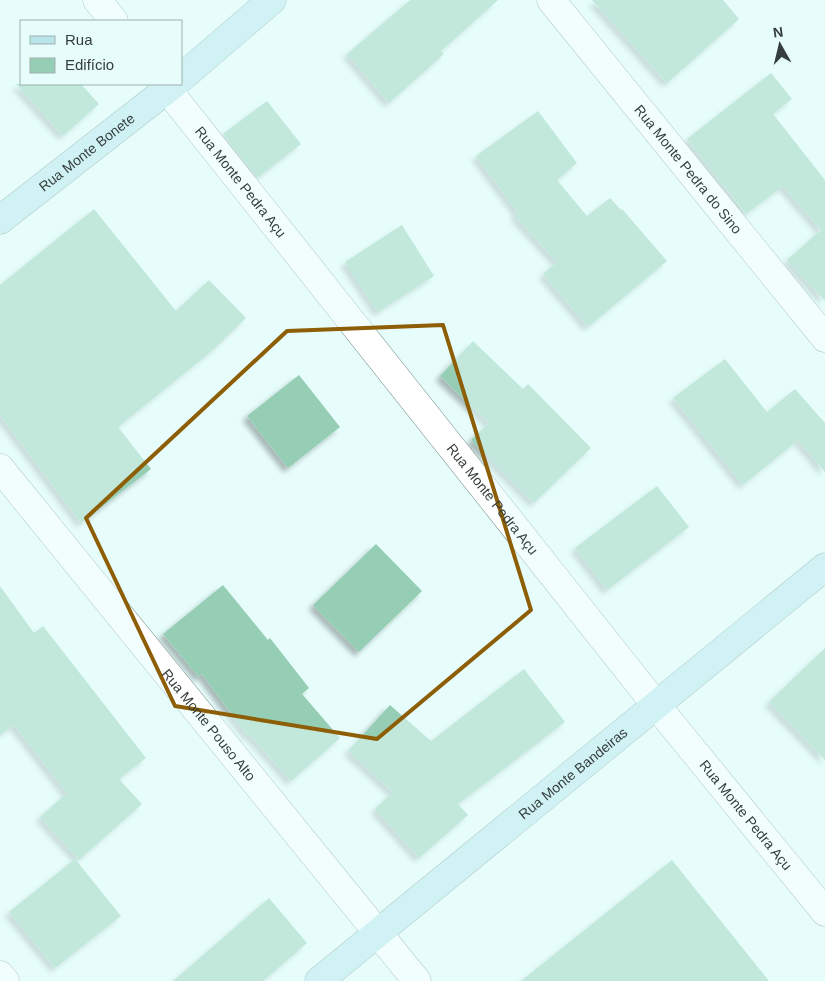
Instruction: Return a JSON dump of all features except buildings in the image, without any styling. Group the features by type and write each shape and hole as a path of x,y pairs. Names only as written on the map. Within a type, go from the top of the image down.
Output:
{"main road":[{"name":"Rua Monte Bonete","path":"182,76 272,0"},
{"name":"Rua Monte Bonete","path":"0,220 171,85"},
{"name":"Rua Monte Bandeiras","path":"319,981 825,567"}],"street":[{"path":"97,0 113,20"},
{"name":"Rua Monte Pedra do Sino","path":"552,0 825,338"},
{"name":"Rua Monte Pedra Açu","path":"173,85 656,705 825,912"},
{"name":"Rua Monte Pouso Alto","path":"0,468 418,981"},
{"path":"0,975 5,981"}],"highlighted area":[{"path":"443,325 531,610 377,739 175,706 86,518 287,331"}]}
